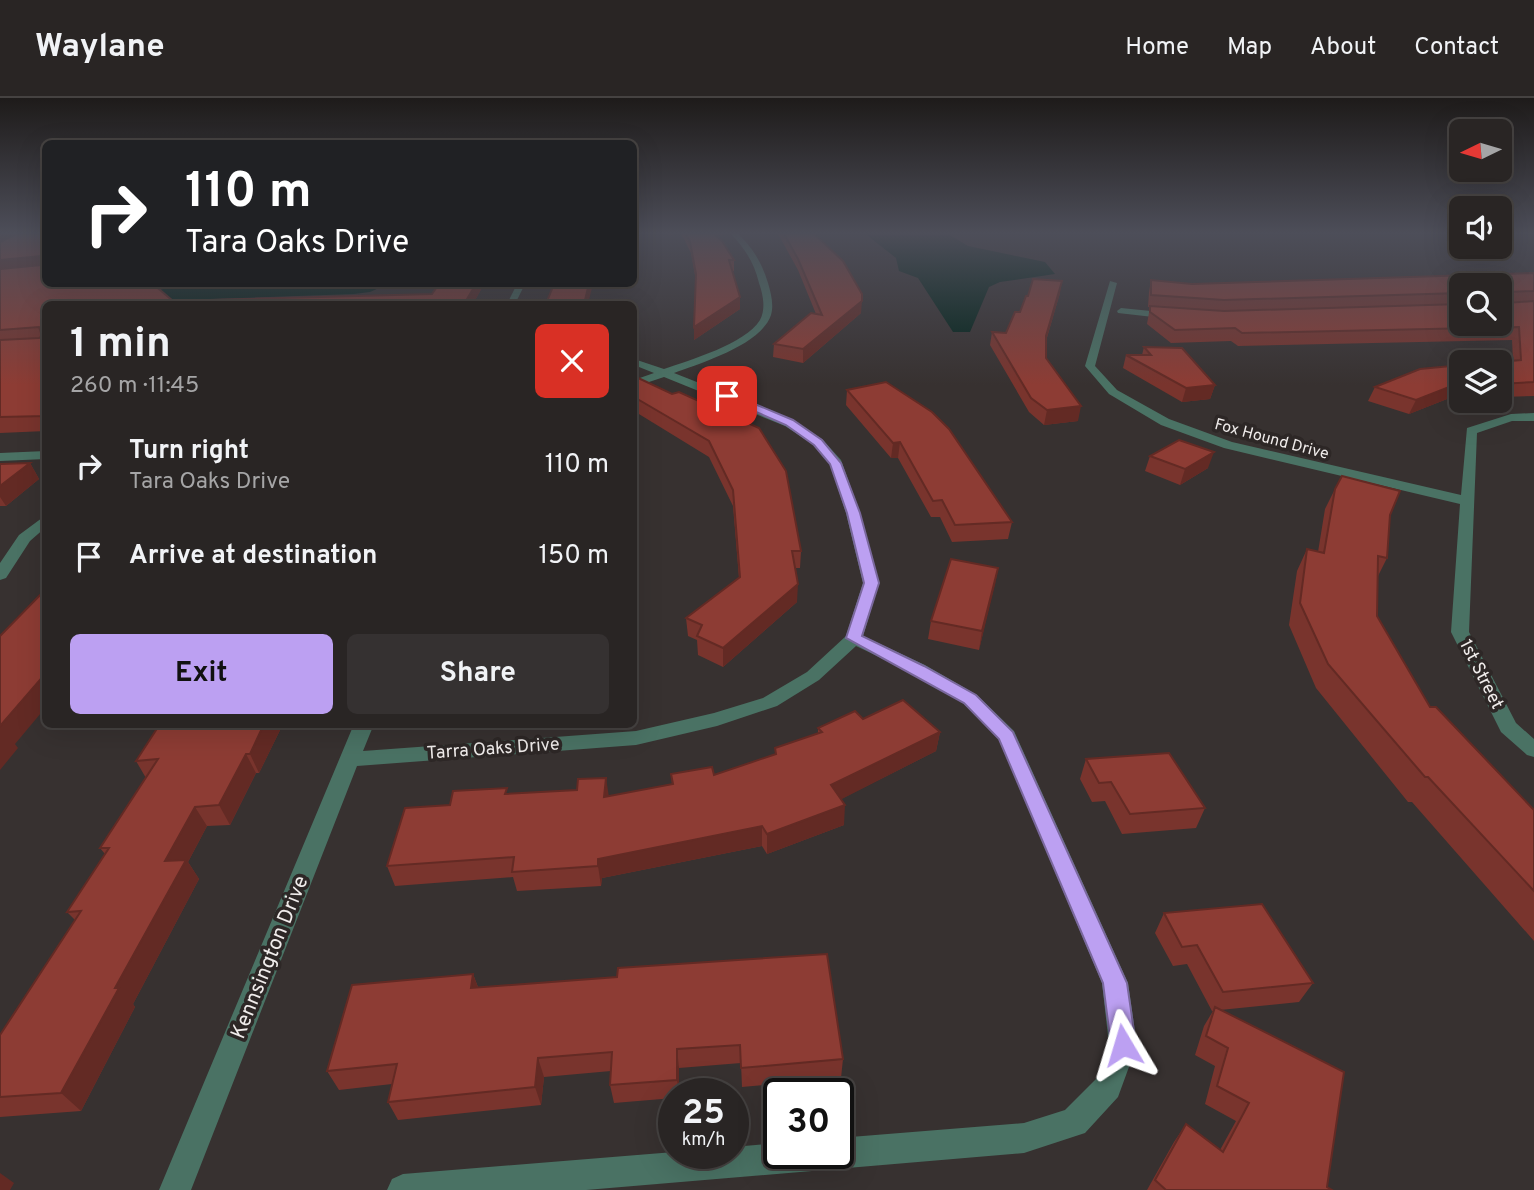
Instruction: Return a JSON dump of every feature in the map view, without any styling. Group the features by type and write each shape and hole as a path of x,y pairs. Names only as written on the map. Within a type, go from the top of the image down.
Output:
{"street":[{"path":"637,383 727,348 762,325 769,309 761,283"},
{"name":"Fox Hound Drive","path":"1113,284 1090,366 1113,392 1166,422 1228,445 1467,502"},
{"path":"1121,311 1185,316"},
{"path":"637,363 727,396 789,423 818,442 836,463 872,583 854,638 919,669 970,699 1007,736 1115,983 1123,1045 1108,1087 1074,1122 1024,1138 854,1152"},
{"name":"1st Street","path":"1534,417 1511,418 1471,431 1460,632 1508,727 1534,750"},
{"path":"0,457 42,456"},
{"path":"0,575 24,538 42,522"},
{"name":"Tarra Oaks Drive","path":"350,759 636,738 717,719 771,702 813,676 854,638"},
{"name":"Kennsington Drive","path":"175,1190 362,728"},
{"path":"403,1190 763,1159"}],"shaded area":[{"path":"921,283 998,283 989,287 970,332 953,332"},
{"path":"173,287 381,287 354,294 130,301 140,294"}],"building":[{"path":"0,283 42,283 42,287 157,287 173,301 42,301 42,336 39,327 0,330"},
{"path":"696,283 736,283 740,297 694,327"},
{"path":"808,283 856,283 862,294 862,301 803,349 774,344 811,313 822,315"},
{"path":"1032,283 1061,283 1046,336 1046,358 1081,406 1047,410 1031,398 992,332 1006,333 1015,312 1020,312"},
{"path":"1151,283 1449,283 1449,293 1224,300 1151,295"},
{"path":"1512,283 1534,283 1534,291 1512,292"},
{"path":"437,287 474,287 466,301 173,301 432,294"},
{"path":"553,287 588,287 585,301 547,301"},
{"path":"1534,301 1534,382 1512,383 1512,361 1521,360 1519,327 1512,327 1512,303"},
{"path":"1449,304 1449,329 1242,333 1235,328 1175,330 1150,312 1150,306 1224,311"},
{"path":"42,336 42,416 0,417 0,340"},
{"path":"1144,347 1182,348 1215,385 1186,388 1126,355 1151,355"},
{"path":"1449,366 1449,387 1416,400 1375,387 1420,369"},
{"path":"637,377 672,394 679,392 759,428 786,471 801,551 792,551 798,584 723,648 697,636 702,625 686,618 740,577 733,490 709,441 637,399"},
{"path":"886,382 932,412 949,429 1012,522 955,525 942,500 933,501 900,442 893,443 847,390"},
{"path":"1179,440 1214,452 1185,469 1150,456"},
{"path":"30,463 0,486 0,464"},
{"path":"1342,476 1400,491 1390,515 1387,558 1378,556 1377,616 1430,707 1436,707 1534,810 1534,891 1428,777 1425,777 1328,664 1300,603 1307,549 1324,553 1335,489"},
{"path":"951,559 998,568 982,631 931,621"},
{"path":"42,593 42,678 0,726 0,636"},
{"path":"903,700 940,732 831,785 845,805 767,834 762,826 598,859 598,866 512,872 514,857 387,866 405,808 450,805 453,791 507,788 505,794 577,790 578,779 606,778 604,797 673,784 671,774 712,767 714,775 776,754 775,748 822,732 818,728 855,711 863,719"},
{"path":"157,728 262,728 250,754 246,754 219,805 195,807 165,861 186,860 61,1093 0,1097 0,1035 81,911 67,912 109,848 100,848 158,759 136,761"},
{"path":"1169,753 1205,808 1130,814 1111,782 1099,783 1086,759"},
{"path":"1262,904 1313,983 1223,992 1197,945 1182,947 1164,913"},
{"path":"827,954 843,1059 741,1068 740,1045 677,1049 677,1078 610,1085 612,1052 538,1058 535,1087 388,1102 397,1064 327,1071 352,985 473,974 471,988 617,977 618,968"},
{"path":"1215,1007 1344,1072 1327,1187 1332,1190 1166,1190 1155,1180 1186,1124 1223,1152 1249,1103 1217,1086 1228,1048 1206,1036"}],"route":[{"path":"727,396 789,423 818,442 836,463 872,583 854,638 919,669 970,699 1007,736 1115,983 1123,1045"}]}
